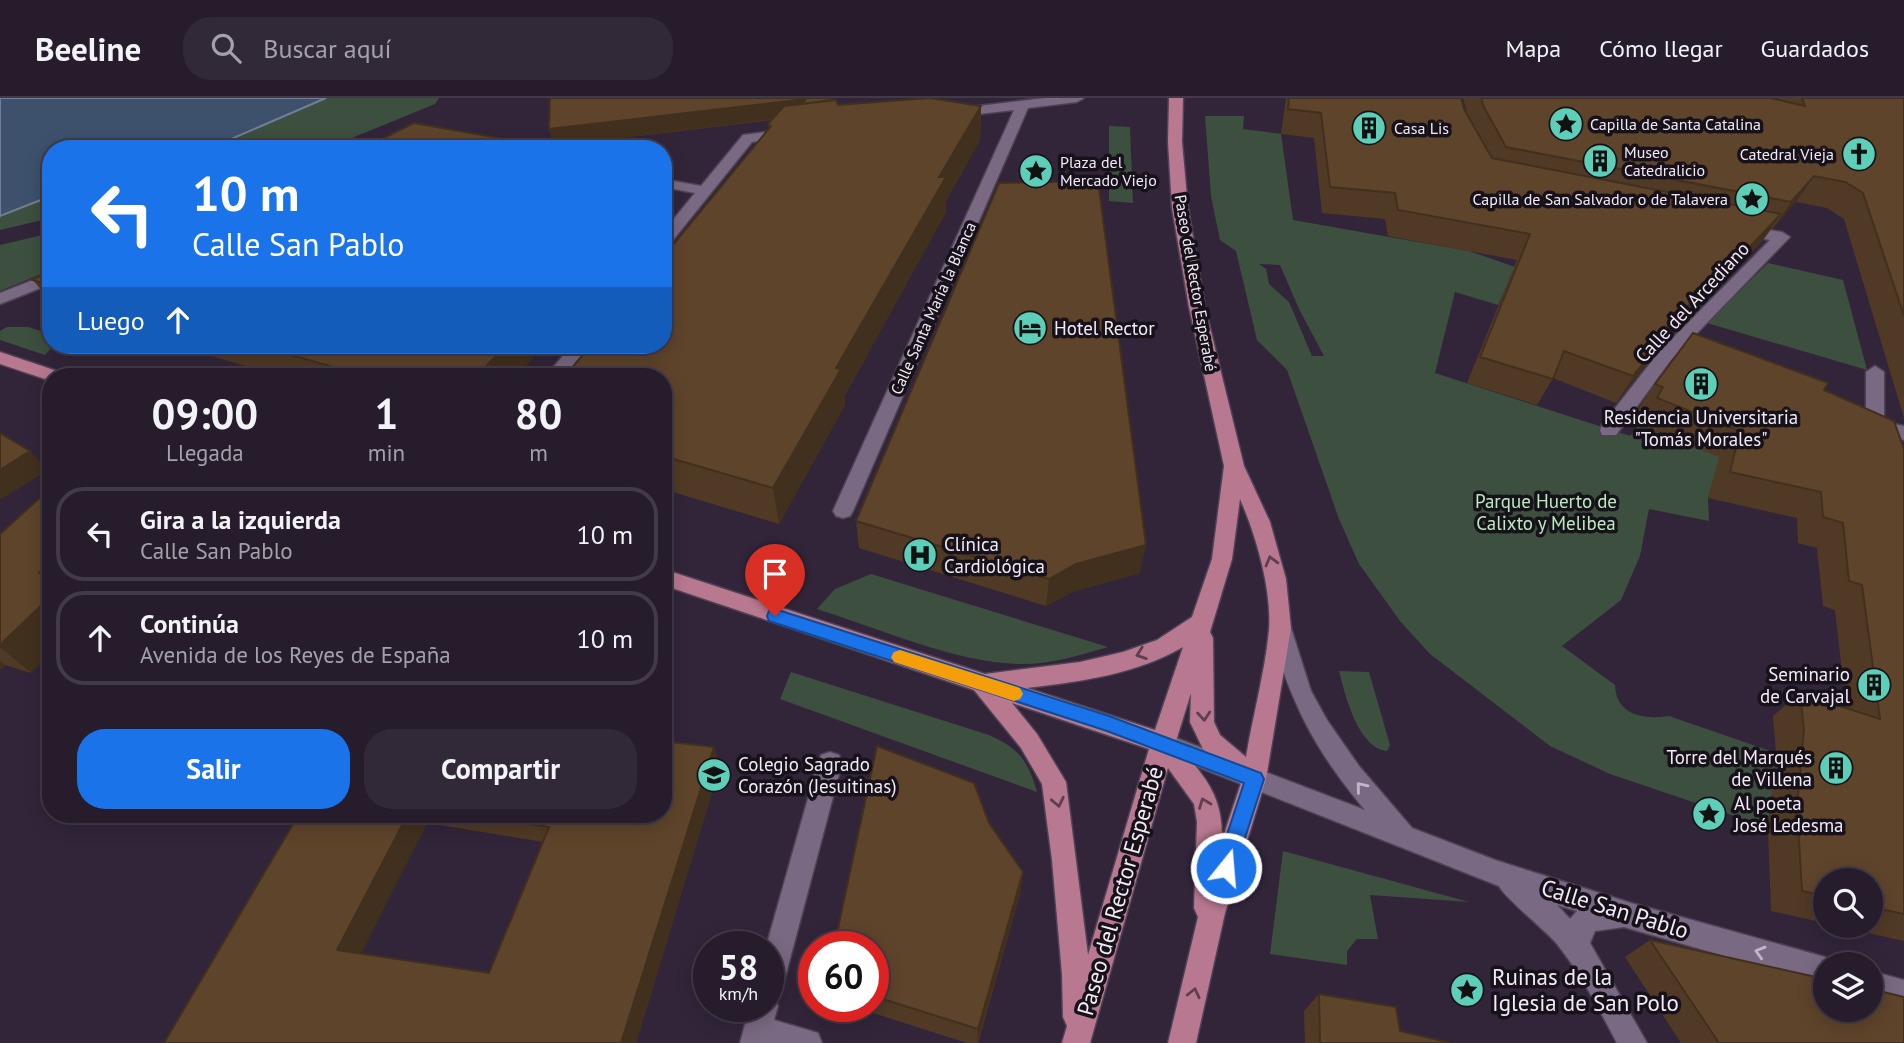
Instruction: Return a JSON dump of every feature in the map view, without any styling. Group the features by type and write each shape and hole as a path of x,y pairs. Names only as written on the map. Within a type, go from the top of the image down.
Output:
{"main road":[{"name":"Paseo del Rector Esperabé","path":"1176,98 1175,142 1180,208 1197,307 1234,466 1260,522 1275,579 1280,628 1254,779 1205,943 1182,1043"},
{"path":"0,358 42,372"},
{"name":"Paseo del Rector Esperabé","path":"1077,1042 1163,743 1222,559 1234,466"},
{"path":"672,580 1163,743"},
{"name":"Paseo del Rector Esperabé","path":"1201,623 1202,722 1211,742 1254,779"},
{"path":"982,684 1076,672 1121,661 1165,646 1201,623"},
{"name":"Paseo del Rector Esperabé","path":"982,684 1029,741 1054,782 1060,815 1076,974 1077,1042"},
{"name":"Paseo del Rector Esperabé","path":"1163,743 1206,800 1210,822 1205,943"}],"street":[{"path":"936,110 944,114 1077,98"},
{"name":"Calle Santa María la Blanca","path":"843,511 1023,104"},
{"path":"672,231 748,138 802,131"},
{"path":"672,185 705,191"},
{"name":"Calle del Arcediano","path":"1609,430 1665,356 1782,237 1720,226"},
{"path":"0,299 42,282"},
{"path":"1684,336 1708,345"},
{"path":"562,368 573,354"},
{"path":"1875,372 1875,427 1883,453"},
{"path":"1858,413 1875,427 1904,433"},
{"name":"Calle San Pablo","path":"1280,628 1296,682 1308,709 1342,764 1366,795 1408,837"},
{"name":"Calle San Pablo","path":"1163,743 1495,872 1630,916 1813,968"},
{"path":"784,931 830,763"},
{"path":"1495,872 1536,901 1576,944 1633,1043"},
{"path":"1576,944 1578,928 1585,921 1595,917 1630,916"},
{"path":"1883,988 1904,994"},
{"path":"758,1026 808,1043"}],"green space":[{"path":"326,98 439,98 435,104 347,140 229,140"},
{"name":"Parque Huerto de Calixto y Melibea","path":"1205,116 1244,116 1243,129 1281,134 1293,220 1469,251 1515,267 1498,305 1455,292 1435,373 1630,436 1639,425 1720,457 1708,498 1709,521 1649,509 1640,556 1621,600 1562,646 1615,685 1620,703 1633,713 1650,717 1669,716 1776,753 1773,798 1767,827 1610,774 1550,746 1430,654 1400,621 1359,564 1339,519 1287,370 1257,340 1236,251 1220,240 1211,196","holes":["1259,264 1280,265 1299,309 1324,356 1312,356 1289,302 1269,284 1266,269"]},
{"path":"1109,126 1130,127 1133,203 1109,201"},
{"path":"42,200 42,220 0,230 0,216"},
{"path":"42,235 42,274 0,291 0,245"},
{"path":"1768,263 1843,280 1867,370 1707,323"},
{"path":"7,327 28,327 42,331 42,354 0,340 0,331"},
{"path":"871,574 1108,647 1042,663 995,662 917,643 817,609 835,589"},
{"path":"1339,671 1369,672 1390,745 1387,751 1377,748 1361,731 1349,706"},
{"path":"791,672 989,735 1015,750 1026,763 1037,792 780,699"},
{"path":"1283,851 1469,902 1370,895 1378,939 1357,939 1347,951 1347,965 1270,954"}],"water":[{"path":"0,98 326,98 229,140 42,140 42,200 0,216"}],"building":[{"path":"550,98 831,98 832,100 802,104 806,99 549,129"},
{"path":"929,98 981,106 939,177 946,177 836,368 841,369 773,488 672,459 672,368 572,368 583,354 672,354 672,246 771,126 768,124 784,106 836,100 838,105"},
{"path":"1289,98 1461,98 1464,109 1492,158 1781,214 1726,272 1668,324 1673,326 1633,376 1564,351 1553,379 1480,357 1530,234 1398,210 1395,193 1330,187 1321,113 1288,109"},
{"path":"1481,98 1770,98 1805,106 1802,98 1904,98 1904,316 1863,193 1845,182 1814,176 1791,202 1506,147"},
{"path":"414,123 510,140 379,140"},
{"path":"1098,181 1146,545 1076,564 1049,579 856,521 999,183"},
{"path":"42,274 42,283 33,280"},
{"path":"1693,333 1828,383 1824,390 1894,421 1904,449 1904,914 1883,910 1883,868 1813,868 1813,893 1802,891 1797,807 1804,730 1800,693 1880,719 1862,585 1849,581 1843,523 1823,517 1821,492 1730,472 1740,431 1657,398 1663,387 1655,384"},
{"path":"288,354 498,354 484,368 337,368"},
{"path":"0,433 30,451 0,470"},
{"path":"42,496 42,570 39,573 42,574 42,605 0,645 0,534"},
{"path":"672,742 714,747 621,1043 164,1043 294,823 403,823 337,950 489,973 549,827 523,823 672,823"},
{"path":"877,746 974,783 989,823 1023,872 978,1029 889,1001 889,931 837,931"},
{"path":"1650,940 1813,976 1813,1022 1883,1022 1883,992 1904,997 1904,1043 1719,1043"},
{"path":"1319,994 1396,1007 1400,1031 1451,1043 1320,1043"}],"slow traffic":[{"path":"900,657 1014,694"}],"place":[{"name":"Capilla de Santa Catalina","path":"1566,124"},
{"name":"Casa Lis","path":"1369,128"},
{"name":"Catedral Vieja","path":"1859,154"},
{"name":"Museo Catedralicio","path":"1600,161"},
{"name":"Plaza del Mercado Viejo","path":"1036,171"},
{"name":"Capilla de San Salvador o de Talavera","path":"1752,199"},
{"name":"Hotel Rector","path":"1030,328"},
{"name":"Residencia Universitaria \"Tomás Morales\"","path":"1701,384"},
{"name":"Clínica Cardiológica","path":"920,555"},
{"name":"Seminario de Carvajal","path":"1874,685"},
{"name":"Torre del Marqués de Villena","path":"1836,768"},
{"name":"Colegio Sagrado Corazón (Jesuitinas)","path":"714,775"},
{"name":"Al poeta José Ledesma","path":"1709,814"},
{"name":"Ruinas de la Iglesia de San Polo","path":"1467,990"}],"route":[{"path":"775,616 1109,724 1254,779 1226,868"}]}
